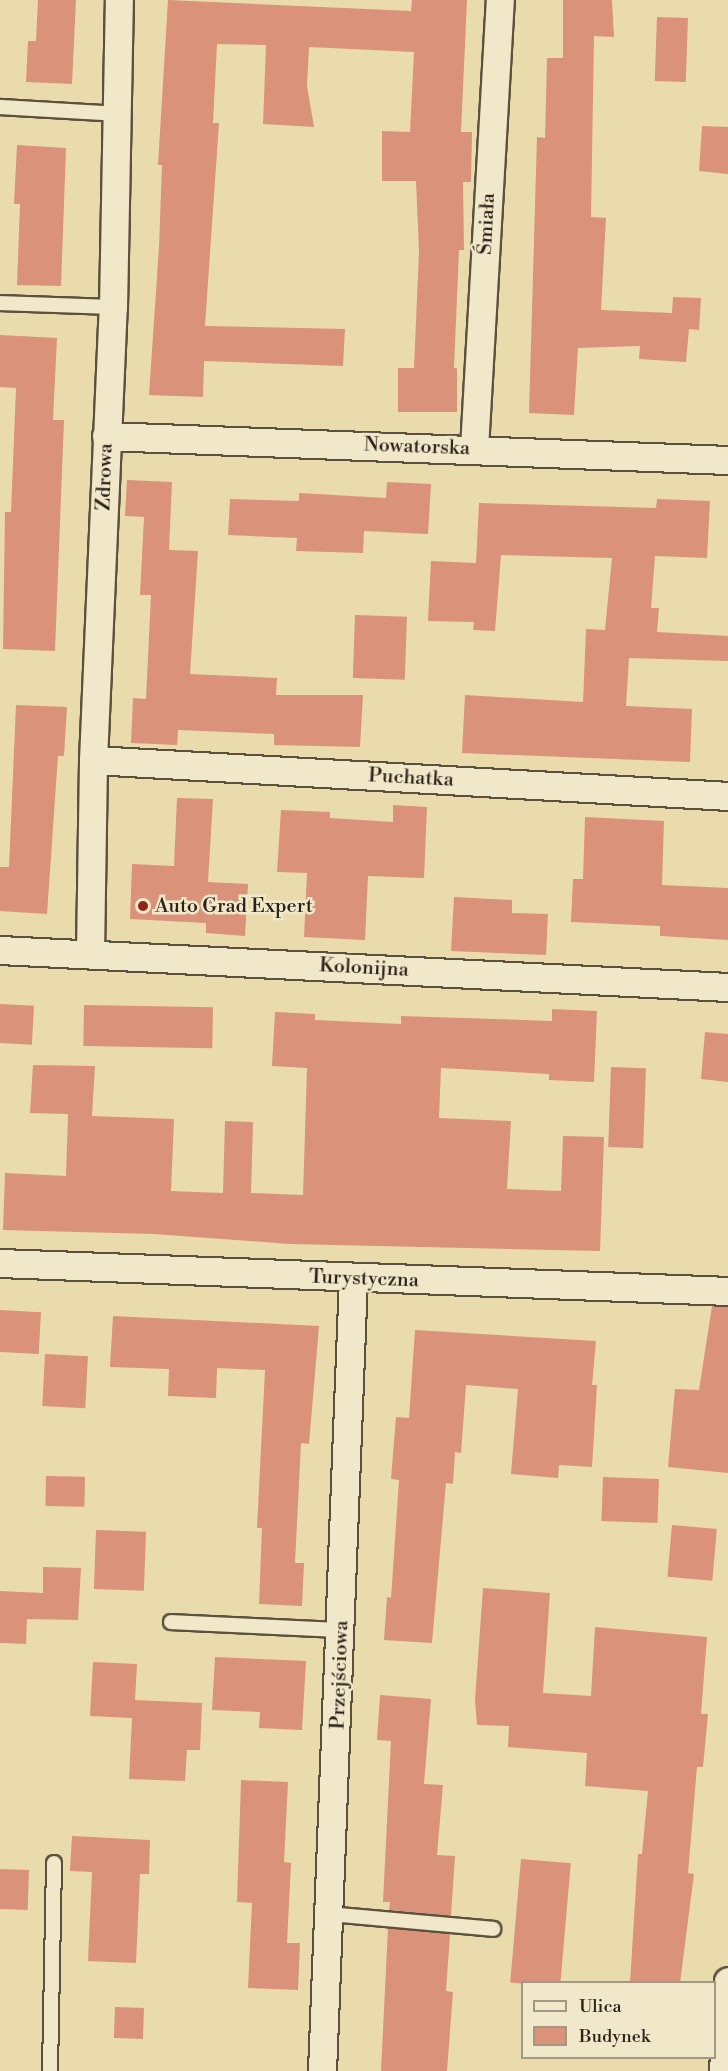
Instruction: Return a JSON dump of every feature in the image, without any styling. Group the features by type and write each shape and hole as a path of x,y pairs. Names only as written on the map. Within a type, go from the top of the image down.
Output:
{"street":[{"name":"Zdrowa","path":"90,953 93,760 113,307 119,0"},
{"name":"Śmiała","path":"474,448 500,0"},
{"name":"Nowatorska","path":"106,436 474,448 728,460"},
{"name":"Puchatka","path":"93,760 728,796"},
{"name":"Kolonijna","path":"0,951 90,953 728,987"},
{"name":"Turystyczna","path":"0,1263 728,1291"},
{"name":"Przejściowa","path":"322,2071 342,1630 353,1278"},
{"path":"723,2071 728,1981"}],"lane":[{"path":"0,107 117,114"},
{"path":"0,303 113,307"},
{"path":"171,1622 342,1630"},
{"path":"50,2071 54,1863"},
{"path":"329,1914 493,1929"}],"building":[{"path":"38,0 76,0 72,84 26,82 28,41 36,41"},
{"path":"168,0 411,11 412,0 467,0 461,132 472,132 471,182 463,182 464,250 459,250 454,368 457,368 457,412 398,412 398,368 414,368 419,251 416,181 382,181 382,131 410,132 414,52 309,47 307,86 314,127 263,124 266,45 217,44 213,123 219,123 205,326 345,329 343,366 204,361 203,397 149,395 159,247 162,165 158,165"},
{"path":"563,0 612,0 614,37 594,36 591,217 606,218 601,310 672,313 673,297 701,298 699,330 689,329 686,362 639,359 640,346 578,348 574,415 529,413 537,137 545,138 547,58 563,58"},
{"path":"657,17 688,18 686,82 655,81"},
{"path":"702,126 728,127 728,174 699,171"},
{"path":"17,145 66,148 61,286 17,285 20,204 14,204"},
{"path":"0,335 57,338 53,420 64,420 55,651 3,649 5,512 11,512 16,388 0,387"},
{"path":"127,480 172,482 169,550 198,551 190,674 277,678 276,695 363,695 360,747 274,745 274,734 178,730 177,745 131,743 133,698 146,699 151,595 140,595 144,517 125,516"},
{"path":"387,482 431,484 428,534 364,531 363,553 296,551 297,538 228,535 230,499 299,501 299,493 386,498"},
{"path":"657,499 710,501 707,558 655,556 651,608 659,608 657,632 728,636 728,661 629,658 626,706 692,709 690,762 462,753 465,695 583,702 586,629 605,630 612,558 501,555 495,631 473,630 474,622 428,621 431,561 476,563 479,503 656,508"},
{"path":"355,615 407,617 405,680 353,678"},
{"path":"16,705 67,707 64,756 58,756 47,914 0,911 0,867 9,867"},
{"path":"177,798 213,799 208,882 248,884 245,936 206,933 206,923 130,919 132,864 174,866"},
{"path":"393,805 427,807 424,878 368,876 365,940 304,937 307,873 277,872 281,810 330,812 330,818 393,822"},
{"path":"585,817 664,821 662,885 728,888 728,940 660,936 660,926 571,922 573,879 583,879"},
{"path":"454,897 512,900 512,913 548,914 546,955 451,951"},
{"path":"0,1004 34,1006 32,1045 0,1043"},
{"path":"84,1005 213,1007 212,1048 83,1046"},
{"path":"552,1009 597,1011 594,1082 549,1080 549,1074 441,1068 439,1118 511,1121 507,1189 561,1191 563,1136 604,1137 600,1251 290,1244 154,1234 3,1230 5,1173 66,1176 68,1114 30,1113 33,1065 95,1066 92,1116 174,1119 171,1191 223,1193 225,1121 253,1122 251,1193 303,1195 307,1068 272,1066 275,1012 315,1014 315,1020 401,1024 401,1016 552,1021"},
{"path":"705,1032 728,1034 728,1082 701,1079"},
{"path":"611,1067 646,1068 643,1148 608,1147"},
{"path":"712,1306 728,1307 728,1473 668,1467 675,1389 699,1390"},
{"path":"0,1310 41,1312 39,1354 0,1352"},
{"path":"113,1316 319,1326 309,1444 301,1443 295,1563 304,1563 302,1606 259,1604 262,1528 257,1528 265,1370 217,1368 216,1398 168,1396 169,1369 110,1367"},
{"path":"415,1330 596,1341 592,1385 597,1385 592,1467 559,1465 558,1478 511,1474 518,1389 466,1385 461,1453 455,1452 453,1484 446,1483 432,1643 384,1640 387,1597 391,1598 399,1480 391,1479 396,1417 409,1418"},
{"path":"45,1354 88,1356 85,1408 42,1406"},
{"path":"46,1476 85,1477 84,1507 45,1506"},
{"path":"603,1477 659,1479 657,1523 601,1521"},
{"path":"672,1525 717,1529 712,1581 667,1577"},
{"path":"96,1530 146,1532 144,1591 94,1589"},
{"path":"43,1567 81,1568 78,1620 27,1619 26,1644 0,1643 0,1591 43,1593"},
{"path":"483,1588 550,1593 543,1693 591,1696 595,1627 707,1637 701,1714 708,1714 703,1767 697,1767 688,1873 694,1874 680,1981 630,1981 638,1854 642,1854 648,1791 585,1786 587,1753 508,1747 509,1726 477,1725 475,1700"},
{"path":"215,1657 306,1661 302,1730 259,1728 260,1712 212,1710"},
{"path":"93,1662 137,1664 135,1700 202,1703 200,1750 187,1750 185,1781 129,1779 132,1718 90,1716"},
{"path":"380,1695 431,1699 424,1784 443,1785 437,1855 455,1856 451,1916 389,1910 390,1902 383,1902 391,1741 377,1740"},
{"path":"241,1780 288,1782 284,1862 291,1863 287,1943 300,1943 298,1990 248,1988 252,1903 237,1902"},
{"path":"72,1836 150,1840 149,1874 140,1874 136,1963 88,1961 92,1872 70,1871"},
{"path":"521,1859 571,1863 561,1981 510,1983"},
{"path":"0,1869 29,1870 28,1910 0,1909"},
{"path":"388,1928 450,1934 446,1991 453,1992 447,2071 381,2071"},
{"path":"115,2007 144,2008 143,2039 114,2038"}],"place":[{"name":"Auto Grad Expert","path":"143,906"}]}
